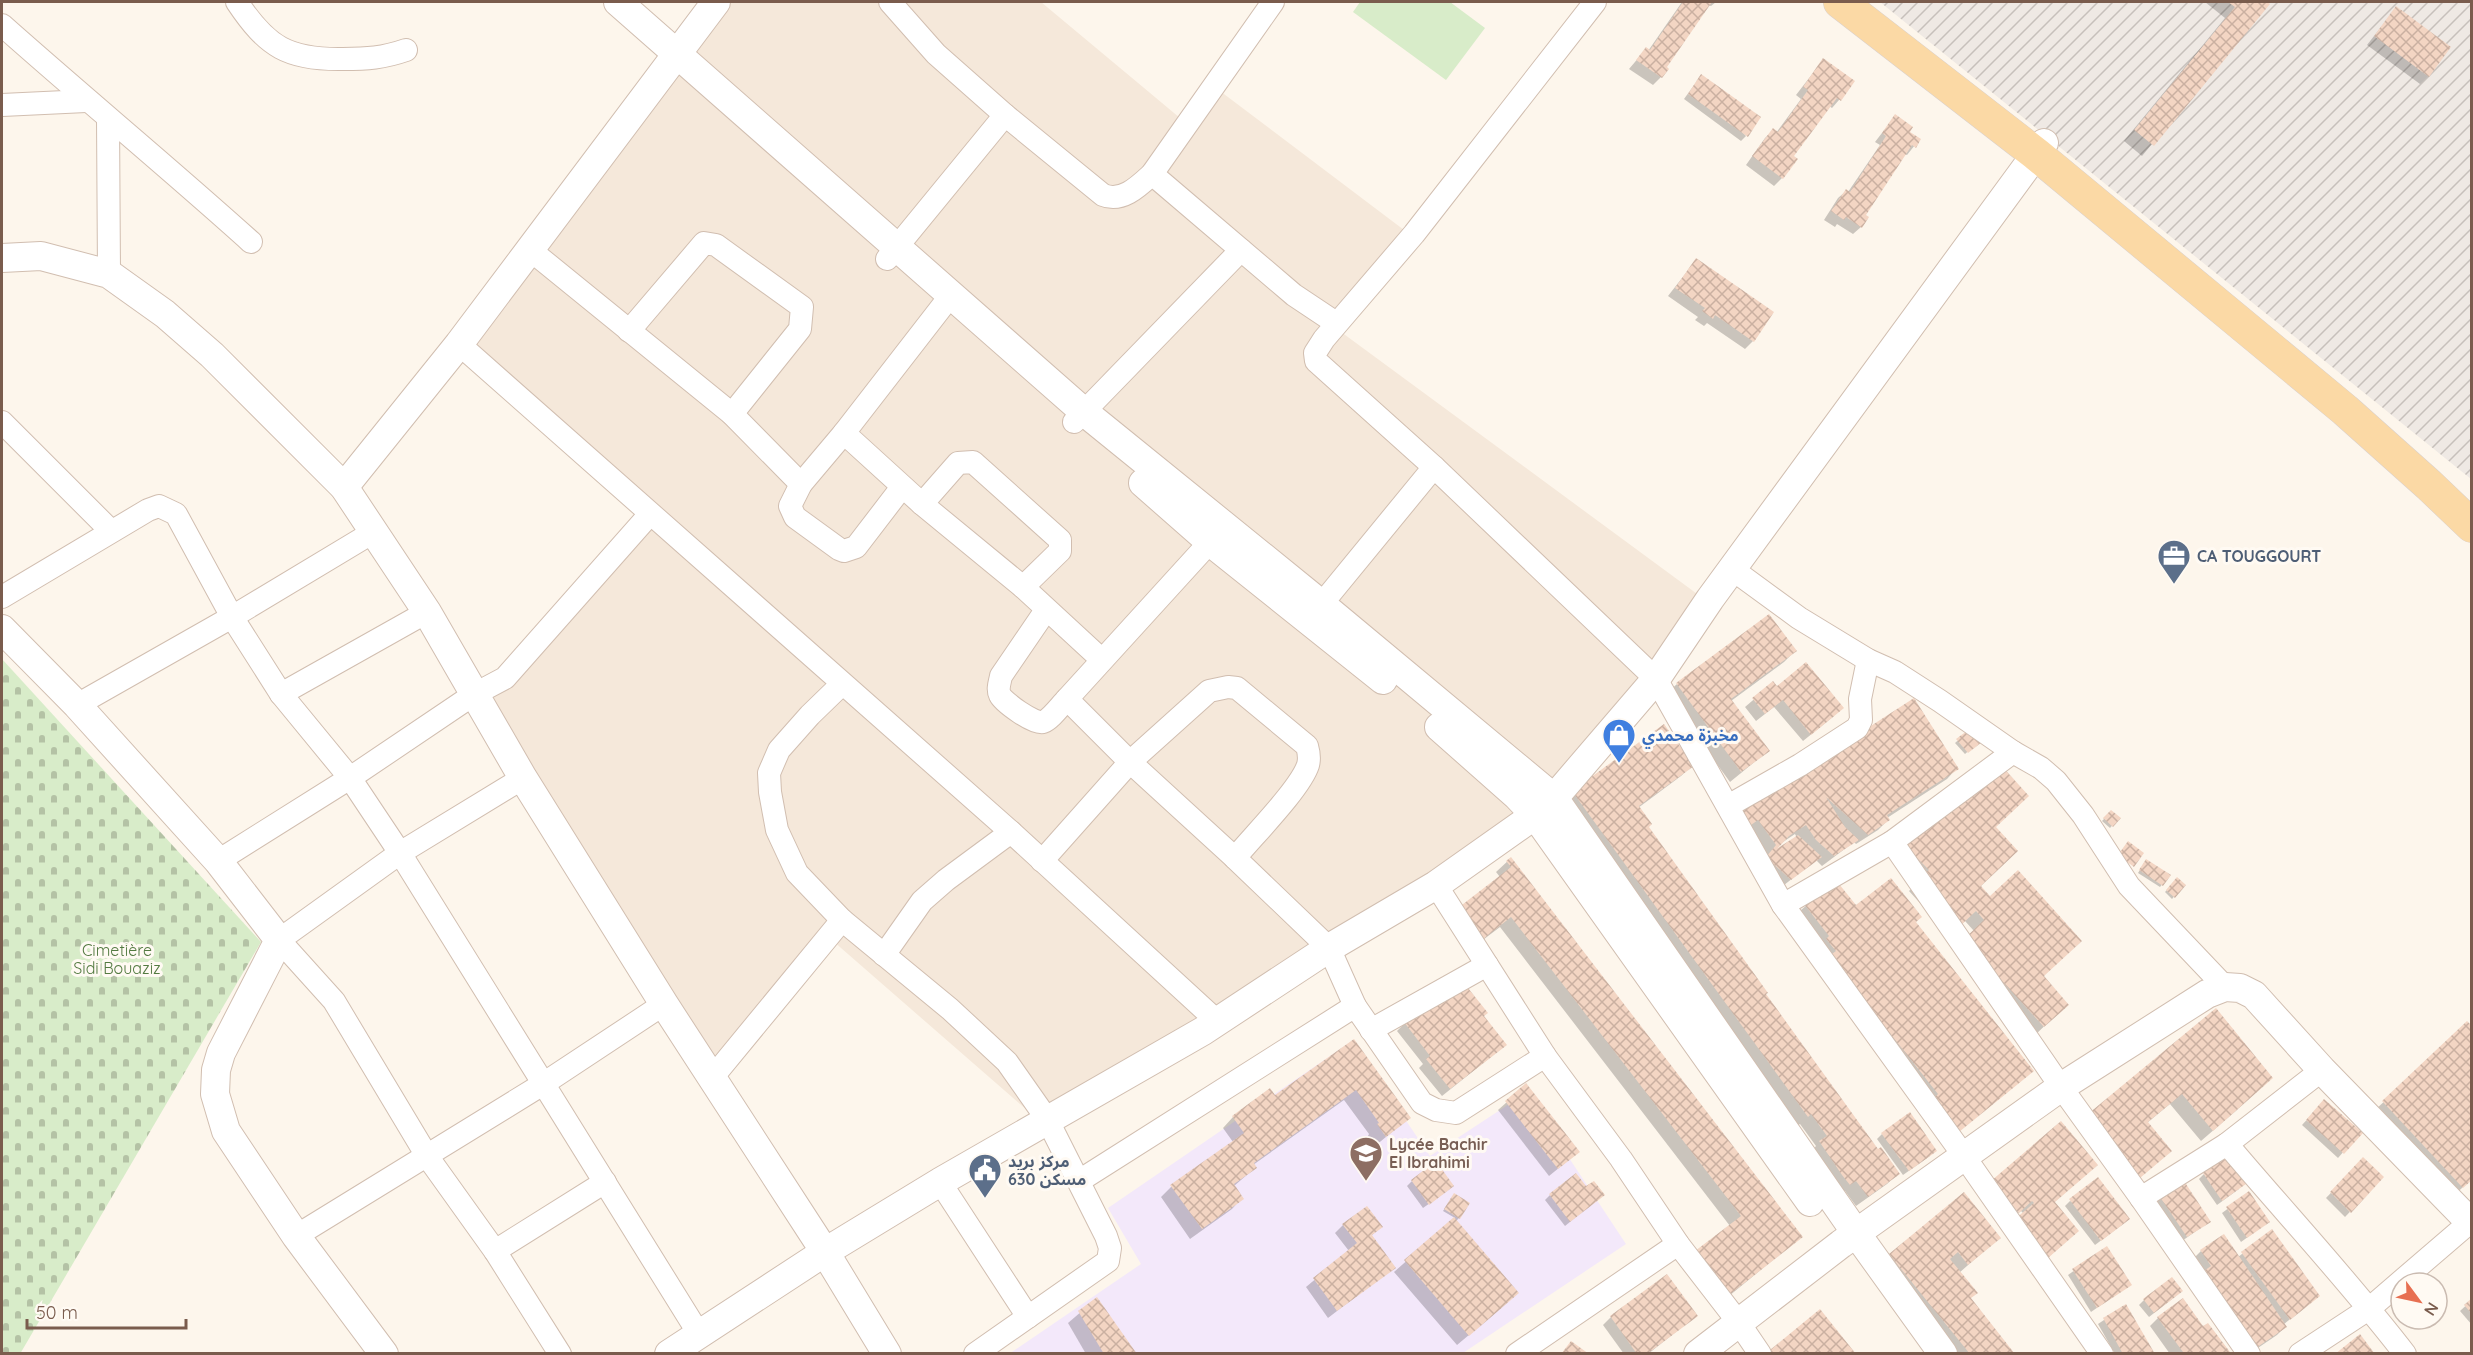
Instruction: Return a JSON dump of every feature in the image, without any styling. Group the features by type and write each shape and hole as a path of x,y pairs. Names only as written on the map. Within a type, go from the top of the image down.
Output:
{"main road":[{"path":"1840,2 2040,148 2345,410 2472,526"},
{"path":"1861,2 2382,427 2472,508"}],"street":[{"path":"237,2 250,22 270,42 290,53 315,60 382,58 406,50"},
{"path":"597,2 671,59 1078,416 1217,534 1315,612 1517,796 1545,807 1848,1239 1919,1353"},
{"path":"618,2 671,59"},
{"path":"344,487 459,344 716,2"},
{"path":"890,2 936,54 1005,115 1109,198 1128,193 1152,174 1273,2"},
{"path":"1595,2 1414,234 1336,323 1315,351 1316,361 1434,467 1656,679 1783,906 1964,1156 2102,1353"},
{"path":"2,25 86,101 162,162 250,242"},
{"path":"2,105 86,101"},
{"path":"892,253 1005,115"},
{"path":"108,118 109,274"},
{"path":"669,1353 825,1252 940,1182 1217,1021 1329,948 1436,885 1545,807 1656,679 1732,569 2040,148"},
{"path":"1152,174 1294,295 1336,323"},
{"path":"629,331 704,243 716,245 802,307 803,320 800,329 732,414"},
{"path":"529,249 732,414 801,484"},
{"path":"1078,416 1241,250"},
{"path":"2,258 41,256 72,262 109,274 165,314 212,355 344,487 427,612 523,778 664,1004 888,1353"},
{"path":"902,487 856,547 844,551 791,512 790,501 801,484 844,433 946,300"},
{"path":"459,344 1011,832 1217,1021"},
{"path":"2,422 111,531"},
{"path":"844,433 902,487 1023,587 1101,659"},
{"path":"922,504 958,463 973,462 1060,540 1060,551 1023,587"},
{"path":"1315,612 1434,467"},
{"path":"2,597 111,531 159,506 176,514 232,617 281,694 350,778 400,854 699,1334"},
{"path":"218,861 512,672 650,514"},
{"path":"77,705 232,617 375,531"},
{"path":"1046,610 1001,676 999,693 1032,721 1039,723 1044,722 1067,699 1217,534"},
{"path":"1732,569 1799,618 1868,660 1895,672 1940,700 2013,752 2041,768 2056,782 2083,815 2128,886 2225,987"},
{"path":"281,694 427,612"},
{"path":"2,629 77,705 218,861 279,940 334,1001 427,1156 495,1251 560,1353"},
{"path":"1728,806 1800,765 1857,728 1861,720 1860,699 1868,660"},
{"path":"842,684 779,750 769,773 777,830 798,873 842,920 950,1009 1007,1062 1047,1119 1079,1180 1110,1248 1108,1261 975,1353"},
{"path":"1042,861 1130,762 1209,691 1228,687 1237,688 1307,746 1310,756 1308,766 1296,785 1235,858"},
{"path":"1067,699 1130,762 1329,948 1354,1006 1422,1103 1446,1113 1456,1113 1545,1056"},
{"path":"1783,906 1892,842 2013,752"},
{"path":"384,1353 296,1236 226,1131 215,1094 216,1070 221,1053 279,940 400,854 523,778"},
{"path":"884,955 922,901 946,880 1011,832"},
{"path":"1892,842 2061,1087 2250,1353"},
{"path":"1436,885 1545,1056 1621,1159 1678,1244 1760,1353"},
{"path":"712,1078 842,920"},
{"path":"1371,1030 1487,965"},
{"path":"1698,1353 1848,1239 2061,1087 2207,994 2225,987 2240,988 2254,994 2322,1070 2471,1222 2370,1308 2300,1353"},
{"path":"296,1236 543,1084 664,1004"},
{"path":"1079,1180 1354,1006"},
{"path":"2141,1198 2227,1144 2322,1070"},
{"path":"2227,1144 2370,1308 2405,1353"},
{"path":"495,1251 605,1182"},
{"path":"940,1182 1028,1317"},
{"path":"1848,1239 1943,1353"},
{"path":"1516,1353 1678,1244"}],"shaded area":[{"path":"722,2 1041,2 1186,123 1212,85 1408,233 1337,329 1704,599 1528,817 1036,1118 833,941 718,1080 472,688 509,672 651,507 465,339"},
{"path":"1880,2 2471,2 2471,479"},
{"name":"Lycée Bachir El Ibrahimi","path":"1352,1041 1430,1156 1526,1093 1626,1244 1463,1353 1009,1354 1141,1264 1108,1208"}],"green space":[{"path":"1360,2 1450,2 1485,28 1446,80 1353,12"},
{"name":"Cimetière Sidi Bouaziz","path":"2,659 261,942 20,1354 2,1353"}],"building":[{"path":"1683,2 1712,2 1667,67 1669,69 1662,78 1636,60 1646,47 1650,50"},
{"path":"2228,2 2267,2 2270,4 2154,146 2134,130 2235,7"},
{"path":"2396,6 2451,47 2429,77 2374,36"},
{"path":"1823,58 1855,81 1841,101 1837,98 1794,156 1798,159 1783,179 1752,156 1773,128 1778,132 1808,90 1803,87"},
{"path":"1701,74 1761,117 1748,137 1688,94"},
{"path":"1895,114 1913,127 1910,132 1921,139 1916,148 1912,145 1866,215 1869,217 1862,228 1846,217 1844,220 1831,211 1846,189 1850,192 1886,136 1882,133"},
{"path":"1696,258 1774,312 1754,342 1715,315 1713,319 1702,311 1705,308 1675,288"},
{"path":"1769,614 1797,651 1731,699 1770,751 1741,772 1676,683"},
{"path":"1806,662 1844,708 1811,735 1783,700 1765,714 1752,698 1773,681 1777,686"},
{"path":"1914,698 1959,769 1887,815 1890,820 1868,835 1826,797 1845,827 1859,840 1834,856 1816,840 1806,825 1789,836 1778,848 1798,835 1822,857 1791,880 1766,857 1776,845 1758,820 1751,825 1739,814 1755,801"},
{"path":"1664,724 1694,766 1639,806 1652,824 1649,827 1768,993 1766,994 1878,1149 1881,1147 1900,1174 1868,1197 1856,1181 1850,1185 1842,1175 1819,1141 1827,1136 1811,1114 1808,1117 1572,791"},
{"path":"1971,728 1982,742 1968,753 1956,739"},
{"path":"1999,763 2029,796 1996,827 2018,851 1981,886 1990,896 2018,870 2082,941 2044,976 2069,1005 2044,1027 1964,939 1984,920 1976,911 1960,926 1918,879 1929,870 1901,842"},
{"path":"2111,810 2121,818 2113,827 2103,818"},
{"path":"2128,841 2144,853 2134,867 2118,855"},
{"path":"1511,857 1803,1237 1729,1295 1695,1251 1741,1216 1511,917 1482,940 1458,908 1511,867 1506,861"},
{"path":"2146,859 2171,875 2163,886 2139,870"},
{"path":"2177,877 2186,885 2175,898 2166,890"},
{"path":"1891,878 1922,917 1916,922 2034,1071 1959,1132 1933,1099 1938,1094 1829,956 1836,951 1826,939 1829,936 1804,904 1835,879 1856,905"},
{"path":"1464,983 1488,1013 1484,1016 1507,1045 1450,1089 1426,1059 1430,1056 1404,1022"},
{"path":"2216,1008 2273,1078 2213,1131 2182,1094 2148,1122 2172,1151 2140,1178 2088,1114"},
{"path":"2467,1021 2472,1026 2472,1180 2463,1188 2382,1101"},
{"path":"1354,1039 1411,1118 1386,1137 1356,1090 1254,1163 1257,1168 1234,1184 1244,1199 1202,1229 1170,1185 1244,1133 1232,1116 1270,1088 1275,1095"},
{"path":"1526,1083 1580,1152 1558,1169 1505,1101"},
{"path":"2324,1099 2363,1133 2344,1154 2306,1120"},
{"path":"1910,1112 1937,1151 1909,1171 1881,1133"},
{"path":"2061,1121 2098,1165 2055,1202 2079,1231 2048,1258 2015,1219 2034,1203 2032,1201 2019,1213 1991,1181"},
{"path":"2226,1156 2246,1184 2222,1201 2203,1173"},
{"path":"2363,1157 2384,1177 2351,1213 2330,1192"},
{"path":"1436,1161 1454,1186 1429,1205 1411,1180"},
{"path":"1576,1173 1586,1186 1594,1181 1605,1195 1570,1222 1549,1194"},
{"path":"2098,1177 2130,1219 2101,1241 2069,1199"},
{"path":"2184,1181 2211,1222 2187,1237 2160,1197"},
{"path":"2249,1191 2270,1222 2247,1238 2226,1207"},
{"path":"1964,1192 2001,1238 1968,1265 1958,1252 1950,1259 1978,1293 1971,1298 2015,1354 1970,1354 1889,1254"},
{"path":"1454,1193 1470,1203 1460,1219 1444,1209"},
{"path":"1367,1206 1383,1227 1372,1235 1396,1268 1337,1311 1313,1278 1357,1243 1342,1224"},
{"path":"1454,1217 1519,1293 1469,1336 1404,1260"},
{"path":"2272,1229 2320,1296 2290,1320 2241,1252"},
{"path":"2224,1234 2287,1327 2253,1350 2201,1273 2211,1266 2200,1250"},
{"path":"2107,1246 2132,1285 2097,1308 2072,1269"},
{"path":"1667,1274 1698,1316 1647,1354 1637,1354 1610,1316"},
{"path":"2172,1277 2183,1291 2154,1313 2143,1299"},
{"path":"1097,1297 1137,1354 1104,1354 1078,1311"},
{"path":"2183,1298 2203,1326 2208,1323 2230,1352 2180,1354 2183,1352 2157,1317"},
{"path":"2472,1298 2472,1314 2464,1305"},
{"path":"2126,1304 2155,1354 2123,1354 2103,1318"},
{"path":"1820,1309 1856,1354 1772,1354 1770,1350"},
{"path":"2360,1334 2375,1354 2335,1354"},
{"path":"1571,1341 1589,1354 1561,1354"}],"place":[{"name":"CA TOUGGOURT","path":"2174,585"},
{"name":"مخبزة محمدي","path":"1619,764"},
{"name":"Lycée Bachir El Ibrahimi","path":"1366,1182"},
{"name":"مركز بريد 630 مسكن","path":"985,1199"}]}
